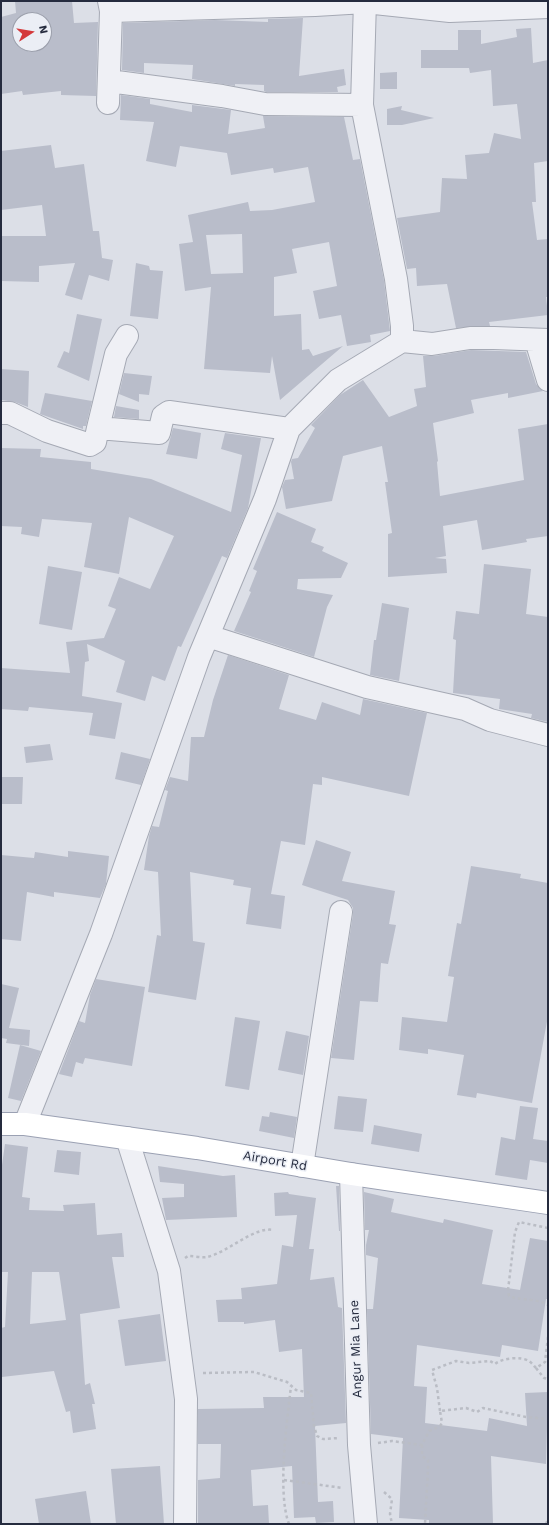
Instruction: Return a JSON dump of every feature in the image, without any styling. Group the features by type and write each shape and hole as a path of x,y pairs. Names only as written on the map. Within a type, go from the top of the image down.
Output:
{"main road":[{"name":"Airport Rd","path":"1,1124 25,1124 197,1148 350,1174 548,1203"}],"street":[{"path":"365,1 362,105 396,279 402,326 402,341"},
{"path":"108,103 110,6 307,5 365,1 450,11 548,7"},
{"path":"109,81 222,96 265,104 362,105"},
{"path":"1,413 10,413 47,431 90,445 95,442 116,354 127,336"},
{"path":"25,1124 101,934 208,636 266,499 289,429 338,380 402,341 432,344 470,338 542,340 548,380"},
{"path":"98,428 157,434 161,430 163,416 169,412 289,429"},
{"path":"208,636 367,687 465,709 490,720 548,735"},
{"path":"302,1166 341,912"},
{"path":"127,1138 169,1270 186,1399 185,1524"},
{"name":"Angur Mia Lane","path":"350,1174 360,1445 366,1524"}],"path":[{"path":"548,1228 519,1222 515,1232 508,1290 509,1296 514,1298 541,1301 548,1305"},
{"path":"169,1270 188,1256 206,1257 224,1250 266,1228 274,1230"},
{"path":"536,1368 545,1362 548,1339"},
{"path":"425,1524 428,1460 422,1456 422,1445 429,1431 440,1426 442,1423 437,1388 432,1370 456,1361 469,1363 490,1361 495,1364 500,1360 524,1359 529,1361 544,1378 548,1379"},
{"path":"182,1374 254,1372 287,1382 296,1390 311,1394 314,1426 317,1436 323,1439 340,1438 360,1445"},
{"path":"289,1524 286,1516 284,1480 286,1434 291,1386"},
{"path":"440,1411 466,1408 477,1412 484,1408 526,1417 548,1419"},
{"path":"392,1441 422,1445"},
{"path":"284,1480 344,1488 363,1486"},
{"path":"546,1524 548,1519"}],"building":[{"path":"15,1 72,1 74,23 98,22 96,96 61,95 61,91 23,95 22,91 1,94 1,17 12,14 12,52 52,52 52,12 16,12"},
{"path":"303,18 299,76 344,69 346,85 337,87 338,92 266,92 264,91 264,85 235,84 235,86 192,79 193,65 144,63 144,73 122,70 123,23 215,20 268,22 268,19"},
{"path":"531,28 533,63 548,60 548,161 534,163 536,202 532,202 537,240 548,239 548,297 546,297 548,315 489,322 490,326 456,328 447,284 417,286 416,268 407,269 397,218 440,212 442,178 467,179 465,155 489,153 494,133 521,139 517,104 493,106 491,70 470,73 469,68 421,68 421,50 458,50 458,30 481,30 481,44 517,37 516,29"},
{"path":"397,72 397,89 380,89 380,73"},
{"path":"121,95 150,99 150,104 192,112 192,105 231,110 228,134 265,128 263,116 344,117 353,160 360,159 384,281 390,331 370,335 371,342 347,346 341,315 319,319 313,291 337,286 329,242 292,249 297,273 274,277 274,316 301,314 302,350 309,349 313,356 343,346 280,400 272,356 270,373 204,369 211,287 185,291 179,244 193,242 188,215 248,202 250,211 272,210 315,202 308,167 274,173 273,168 231,175 227,153 180,146 176,167 146,161 154,122 120,120","holes":["242,234 243,273 211,274 206,235"]},
{"path":"402,106 401,110 434,118 402,125 387,125 387,109"},
{"path":"51,145 55,168 84,164 93,231 99,231 102,258 113,260 109,281 89,275 82,300 65,295 75,263 39,266 39,282 1,281 1,236 46,236 42,205 1,210 1,151"},
{"path":"136,263 149,266 150,270 163,271 158,319 130,316"},
{"path":"77,314 102,319 89,381 57,367 64,351 69,353"},
{"path":"471,350 526,352 536,384 543,391 508,398 508,393 471,400 474,413 433,423 438,461 440,496 524,480 518,429 548,424 548,536 526,539 527,542 482,550 477,520 443,526 446,556 435,558 446,559 447,573 388,577 388,534 392,533 385,482 388,482 382,446 343,456 332,501 286,509 282,487 285,480 294,479 291,462 292,459 298,458 315,428 311,425 340,395 363,380 389,417 417,406 414,389 426,387 423,356 434,356"},
{"path":"1,369 29,371 28,407 15,402 1,400"},
{"path":"124,373 152,376 149,395 139,394 139,402 119,394"},
{"path":"45,393 92,401 86,426 83,426 83,429 40,414"},
{"path":"116,406 139,410 139,419 114,417"},
{"path":"173,428 201,433 197,459 166,454"},
{"path":"225,433 261,438 248,508 227,558 222,556 181,647 178,646 165,681 152,676 145,701 116,692 125,661 87,644 89,661 85,662 82,696 122,703 115,739 89,735 93,713 29,707 28,711 1,709 1,668 70,673 66,642 104,638 116,609 108,606 119,577 150,589 174,536 129,517 119,574 84,567 92,523 42,519 39,537 21,534 22,527 1,526 1,448 41,449 40,457 91,462 91,469 151,479 231,512 242,455 221,449"},
{"path":"277,512 316,529 311,542 324,547 322,551 348,563 341,578 298,579 297,589 333,595 327,607 314,657 234,631 251,592 249,591 257,571 253,569"},
{"path":"484,564 531,569 526,614 548,617 548,722 531,718 532,714 499,709 500,699 453,693 456,640 453,639 456,611 479,614"},
{"path":"48,566 82,572 72,630 39,624"},
{"path":"382,603 409,608 399,681 370,675 374,640 376,640"},
{"path":"228,655 289,675 279,709 316,720 322,702 360,715 363,699 427,713 409,796 322,777 322,785 313,784 305,845 281,841 271,894 285,896 281,929 246,924 251,888 233,885 234,880 190,872 193,941 205,943 196,1000 148,992 157,935 161,936 158,872 144,870 149,836 152,826 159,827 168,791 165,790 170,777 188,781 191,737 204,737 213,700"},
{"path":"50,744 53,760 26,763 24,747"},
{"path":"121,752 150,759 141,785 115,779"},
{"path":"1,777 23,777 22,804 1,804"},
{"path":"316,840 351,852 342,881 395,891 389,924 396,925 388,964 381,963 378,1002 360,1001 354,1060 331,1058 353,908 348,900 302,885"},
{"path":"68,851 109,856 106,884 100,898 54,892 54,897 27,892 21,941 1,939 1,855 34,858 35,852 68,857"},
{"path":"471,866 521,874 520,878 548,883 548,1016 532,1103 477,1093 476,1098 457,1095 464,1055 428,1049 428,1054 399,1050 402,1017 447,1022 454,977 448,976 457,923 461,924"},
{"path":"96,979 145,987 132,1066 85,1058 83,1064 76,1062 72,1077 59,1074 79,1021 85,1023 90,995"},
{"path":"1,984 19,988 9,1028 30,1030 29,1046 6,1043 7,1039 1,1038"},
{"path":"235,1017 260,1021 249,1090 225,1086"},
{"path":"286,1031 309,1036 303,1075 278,1070"},
{"path":"20,1045 41,1051 21,1101 8,1098"},
{"path":"338,1096 367,1099 363,1132 334,1129"},
{"path":"520,1106 538,1108 533,1139 548,1141 548,1163 530,1160 527,1180 495,1175 501,1137 515,1140"},
{"path":"270,1112 297,1117 294,1138 259,1131 262,1116 269,1117"},
{"path":"374,1125 422,1134 419,1152 371,1144"},
{"path":"5,1144 28,1147 22,1197 30,1198 29,1210 64,1211 63,1205 95,1203 97,1235 122,1233 124,1257 112,1257 120,1308 80,1314 85,1385 90,1383 95,1404 92,1404 96,1429 73,1433 70,1411 66,1412 54,1371 2,1377 1,1328 5,1327 8,1272 1,1272 1,1172","holes":["32,1272 59,1272 66,1320 30,1324"]},
{"path":"57,1150 81,1152 79,1175 54,1172"},
{"path":"158,1166 223,1176 235,1175 237,1217 166,1220 162,1198 184,1197 184,1184 160,1182"},
{"path":"336,1186 339,1186 340,1231 339,1231"},
{"path":"288,1192 289,1194 316,1198 309,1249 314,1249 310,1280 334,1277 338,1307 342,1308 346,1423 315,1426 318,1502 333,1501 334,1522 316,1523 315,1517 294,1518 292,1466 251,1470 253,1506 268,1505 269,1524 198,1524 198,1480 220,1478 221,1444 198,1444 198,1409 264,1408 263,1397 304,1397 302,1349 279,1352 275,1320 244,1324 244,1322 218,1322 216,1300 242,1299 241,1288 277,1284 282,1245 293,1247 297,1215 275,1216 274,1193"},
{"path":"364,1192 394,1199 391,1212 443,1223 444,1219 493,1230 482,1284 520,1290 530,1238 548,1241 548,1299 546,1299 538,1351 502,1345 500,1357 417,1345 414,1386 427,1387 425,1423 487,1431 489,1418 527,1426 525,1393 548,1392 546,1464 491,1456 493,1524 429,1524 429,1520 399,1518 403,1438 371,1434 367,1309 373,1309 378,1258 366,1255 369,1230 365,1230"},
{"path":"160,1314 166,1361 125,1366 118,1320"},
{"path":"160,1466 164,1524 116,1524 111,1469"},
{"path":"86,1491 91,1524 39,1524 35,1499"}]}
